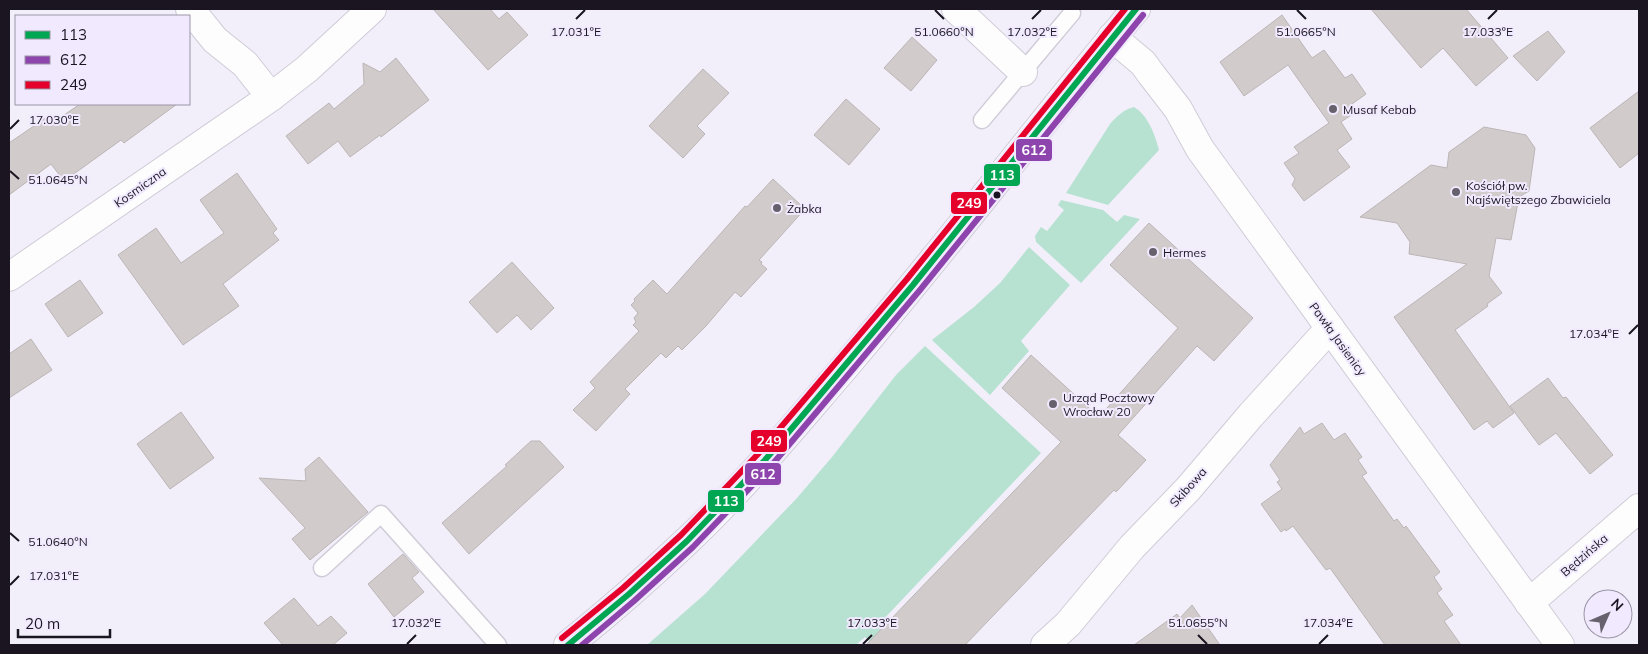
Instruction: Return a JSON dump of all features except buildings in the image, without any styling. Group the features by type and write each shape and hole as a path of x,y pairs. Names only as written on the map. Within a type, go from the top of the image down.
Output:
{"street":[{"path":"190,9 215,40 245,64 270,98"},
{"name":"Kosmiczna","path":"9,277 270,98 307,69 372,9"},
{"path":"956,9 1023,72"},
{"path":"568,645 618,605 689,540 780,444 870,339 1136,9"},
{"name":"Pawła Jasienicy","path":"1112,37 1143,64 1178,109 1200,149 1560,645"},
{"name":"Skibowa","path":"1045,645 1068,624 1132,547 1188,489 1251,415 1330,328"},
{"name":"Będzińska","path":"1529,603 1639,508"}],"lane":[{"path":"982,120 1072,13"},
{"path":"322,568 381,514 498,645"}],"green space":[{"path":"1134,107 1147,120 1159,150 1108,205 1066,193 1110,124 1120,114"},
{"path":"1061,200 1103,210 1117,222 1124,215 1140,219 1081,283 1036,242 1035,236 1041,227 1047,231 1064,210 1058,205"},
{"path":"1029,247 1070,285 1021,341 1029,351 990,395 932,340 974,307 1000,283"},
{"path":"925,346 1041,453 880,623 902,645 873,645 865,637 856,645 647,645 705,594 797,498 832,457 896,375"}],"transit line":[{"name":"249","path":"562,638 623,588 681,535 758,454 907,279 1125,9"},
{"name":"113","path":"568,645 629,594 687,541 765,460 913,285 1136,9"},
{"name":"612","path":"582,645 693,547 771,466 920,290 1143,15"}],"place":[{"name":"Musaf Kebab","path":"1333,109"},
{"name":"Kościół pw. Najświętszego Zbawiciela","path":"1456,192"},
{"name":"Żabka","path":"777,208"},
{"name":"Hermes","path":"1153,252"},
{"name":"Urząd Pocztowy Wrocław 20","path":"1053,404"}]}
